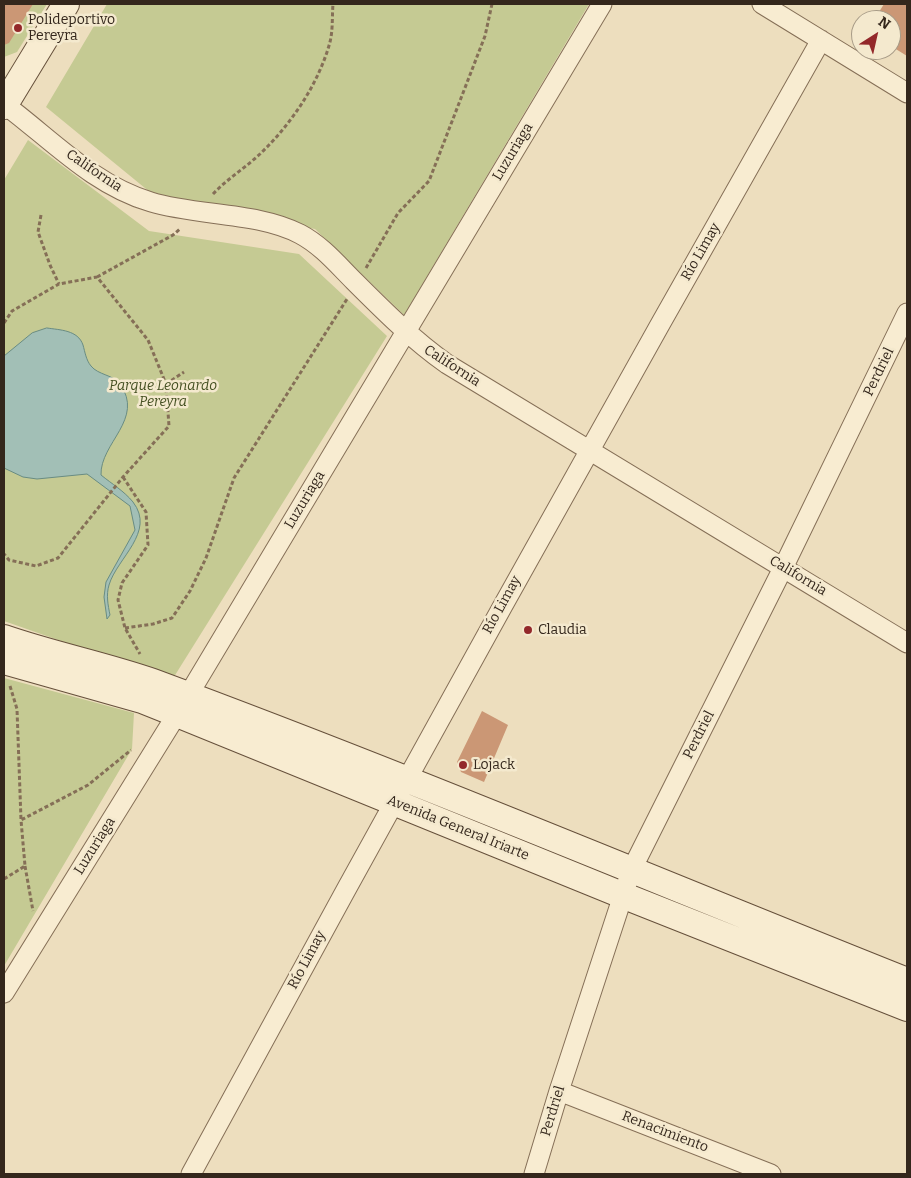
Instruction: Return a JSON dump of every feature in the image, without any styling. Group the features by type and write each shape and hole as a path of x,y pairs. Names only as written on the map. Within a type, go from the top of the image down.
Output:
{"main road":[{"path":"4,105 66,4"},
{"name":"Avenida General Iriarte","path":"4,638 149,681 183,705 399,790 631,870 907,981"},
{"name":"Avenida General Iriarte","path":"6,670 142,700 183,705"},
{"name":"Avenida General Iriarte","path":"399,790 622,895 907,1008"}],"street":[{"name":"Luzuriaga","path":"4,993 183,705 602,4"},
{"path":"762,4 907,93"},
{"name":"Río Limay","path":"191,1174 399,790 588,450 821,40"},
{"name":"California","path":"4,105 108,184 153,203 272,224 292,230 320,247 406,332 447,364 907,643"},
{"name":"Perdriel","path":"534,1174 631,870 783,568 907,313"},
{"name":"Renacimiento","path":"559,1091 771,1174"}],"path":[{"path":"4,322 12,311 59,284 97,277 173,235 198,212 227,179 261,153 288,125 314,82 330,41 333,4"},
{"path":"125,628 153,624 172,618 190,591 206,558 234,478 357,284 398,213 429,180 485,36 492,4"},
{"path":"41,215 38,232 59,284"},
{"path":"4,554 9,560 36,566 58,558 122,479 170,426 166,384 148,340 97,277"},
{"path":"166,384 184,372"},
{"path":"122,479 146,512 148,545 122,583 118,600 125,628 152,674 149,681"},
{"path":"6,670 17,709 21,820 25,866 34,915 46,925"},
{"path":"21,820 88,785 132,749"},
{"path":"4,879 25,866"}],"green space":[{"name":"Polideportivo Pereyra","path":"4,4 47,4 17,52 4,57"},
{"path":"107,4 589,4 404,315 315,229 162,202 46,107"},
{"name":"Parque Leonardo Pereyra","path":"28,140 149,231 299,254 387,336 172,680 4,621 4,180"},
{"path":"4,678 134,713 132,749 4,966"}],"water":[{"path":"47,328 63,330 77,336 81,340 91,366 117,381 126,397 125,420 107,452 101,475 133,502 139,513 140,524 133,545 113,575 109,585 107,596 110,615 107,619 104,597 106,582 135,530 130,506 87,474 37,479 23,477 4,468 4,356 32,333"}],"building":[{"path":"4,4 33,4 9,43 4,45"},
{"path":"884,4 907,4 907,56 901,52 901,10 880,10"},
{"path":"482,711 508,725 484,782 461,772 457,762"}],"place":[{"name":"Polideportivo Pereyra","path":"18,28"},
{"name":"Claudia","path":"528,630"},
{"name":"Lojack","path":"463,765"}]}
